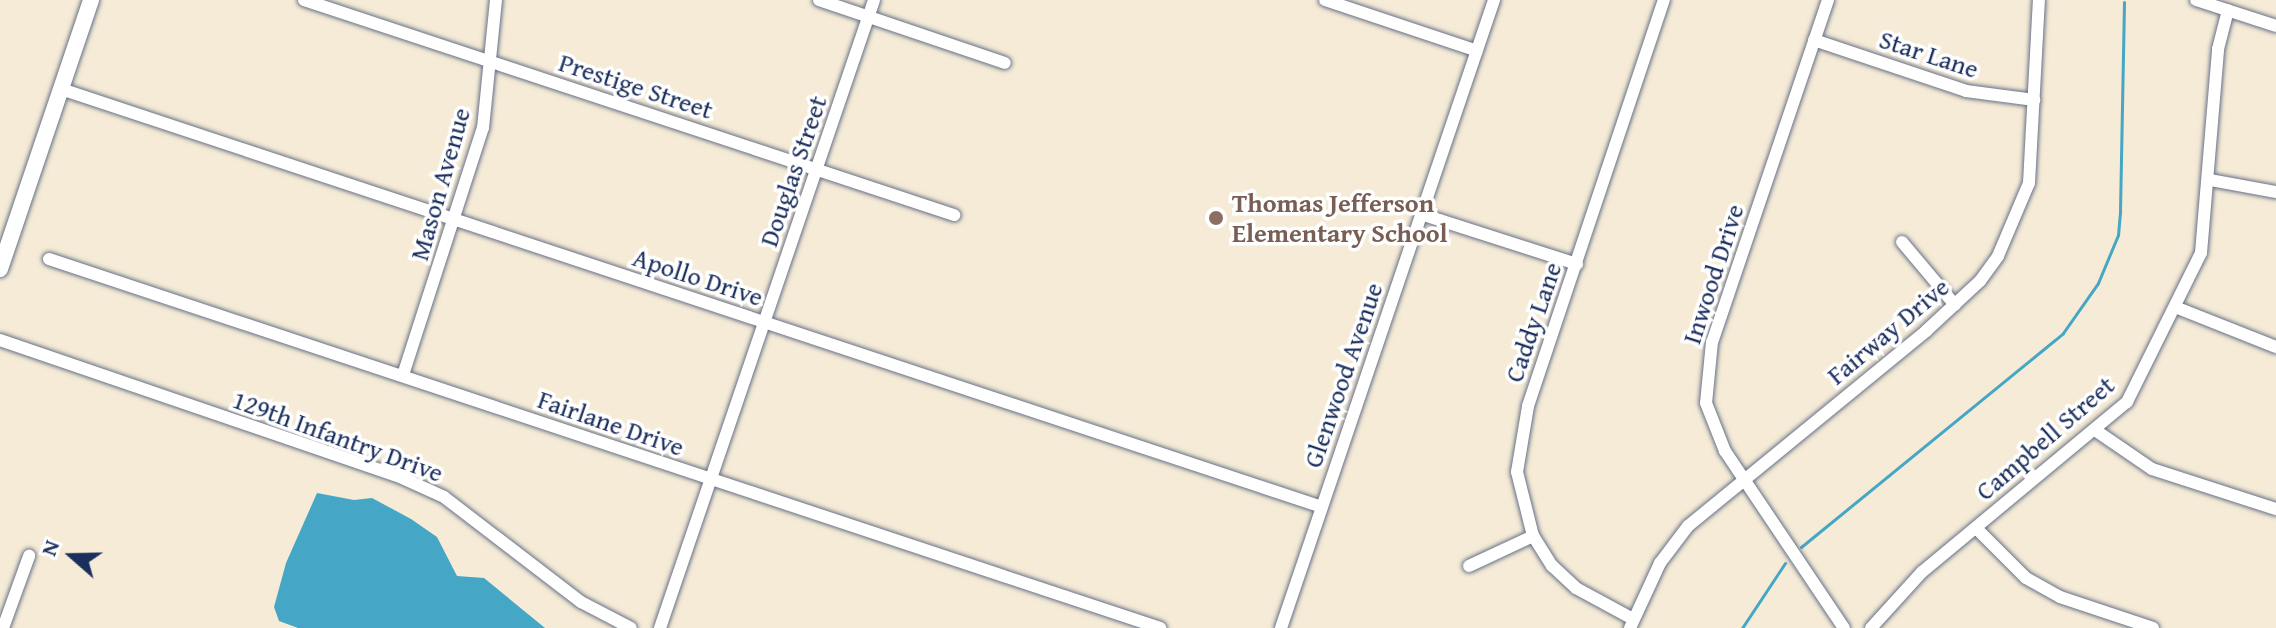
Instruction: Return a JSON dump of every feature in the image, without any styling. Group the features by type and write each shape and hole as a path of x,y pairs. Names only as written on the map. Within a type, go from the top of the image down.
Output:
{"main road":[{"path":"0,269 91,0"}],"street":[{"name":"Prestige Street","path":"304,0 954,215"},
{"name":"Mason Avenue","path":"403,375 483,128 496,0"},
{"path":"819,0 1005,63"},
{"name":"Douglas Street","path":"660,628 874,0"},
{"path":"1325,0 1477,51"},
{"name":"Glenwood Avenue","path":"1281,628 1494,0"},
{"name":"Caddy Lane","path":"1632,623 1576,588 1533,536 1521,503 1520,438 1664,0"},
{"name":"Inwood Drive","path":"1828,0 1712,342 1706,375 1706,403 1713,427 1742,477 1844,628"},
{"name":"Fairway Drive","path":"1632,623 1660,563 1679,538 1742,477 1955,305 1989,269 2016,221 2029,183 2039,0"},
{"path":"2196,0 2276,26"},
{"name":"Campbell Street","path":"1871,628 1922,572 2127,402 2201,253 2210,180 2218,49 2228,10"},
{"name":"Star Lane","path":"1814,40 1966,91 2034,100"},
{"name":"Apollo Drive","path":"61,89 1322,507"},
{"path":"2210,180 2276,192"},
{"path":"1421,214 1577,264"},
{"path":"1902,242 1955,305"},
{"name":"Fairlane Drive","path":"49,259 1160,628"},
{"path":"2175,307 2276,347"},
{"name":"129th Infantry Drive","path":"0,340 400,477 444,497 581,602 631,628"},
{"path":"2095,430 2152,469 2276,509"},
{"path":"1976,528 2026,578 2060,597 2153,628"},
{"path":"1469,566 1533,536"},
{"path":"3,628 29,556"}],"water":[{"path":"317,493 354,500 372,498 411,519 437,537 457,576 484,578 545,628 298,628 279,621 274,607 286,563"}],"waterway":[{"path":"1801,547 2063,333 2098,283 2118,235 2124,2"},
{"path":"1742,628 1785,563"}],"place":[{"name":"Thomas Jefferson Elementary School","path":"1216,218"}]}
